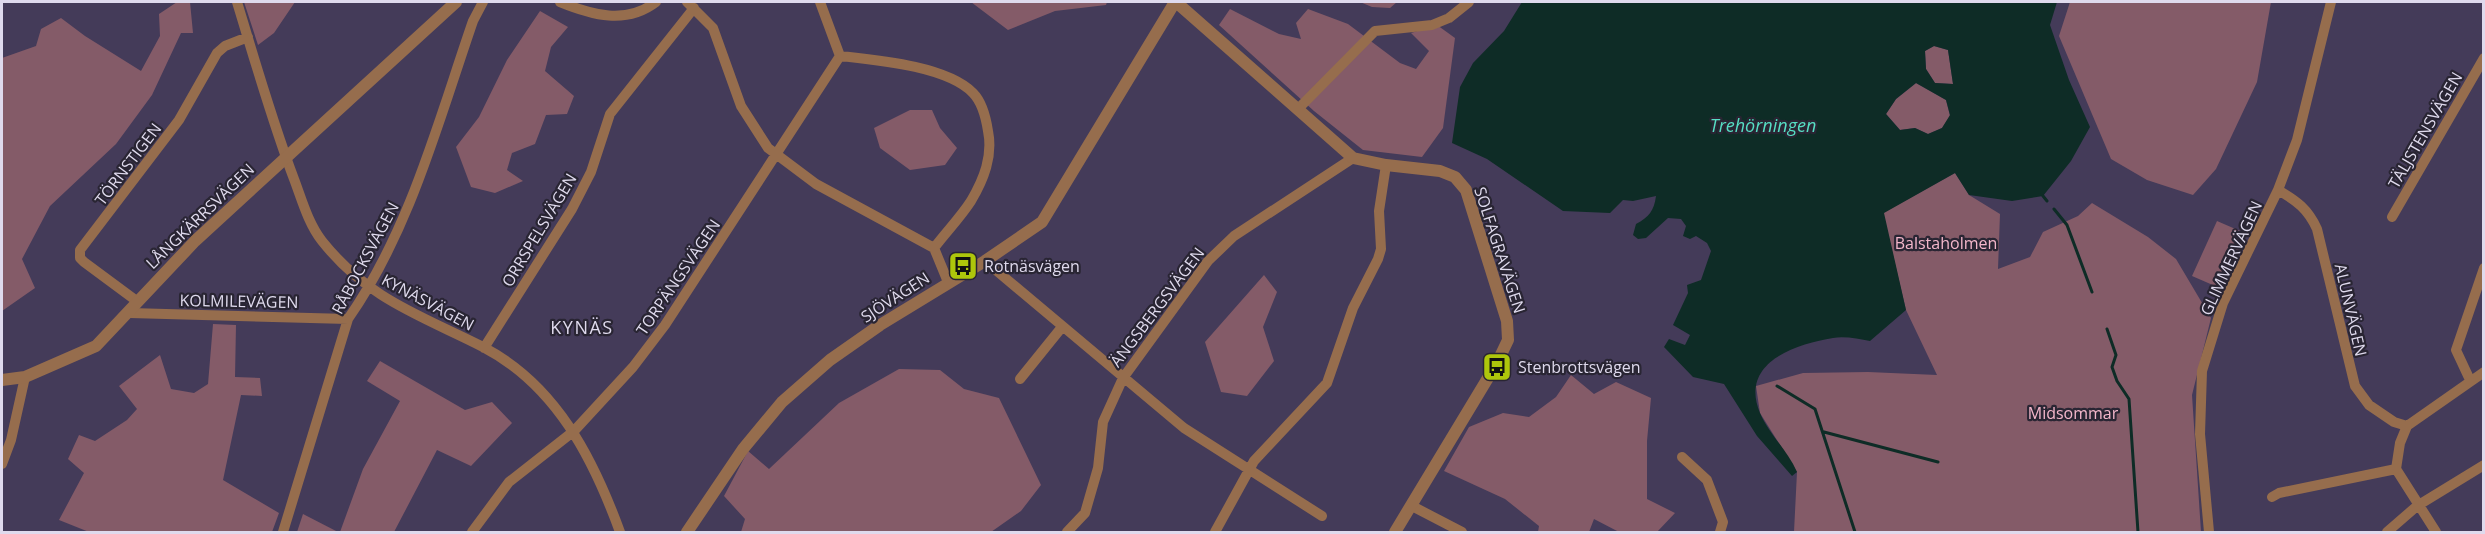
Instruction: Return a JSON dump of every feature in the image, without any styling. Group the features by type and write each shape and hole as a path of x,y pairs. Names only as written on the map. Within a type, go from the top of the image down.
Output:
{"street":[{"name":"KYNÄSVÄGEN","path":"237,2 285,157 315,229 336,257 369,287 424,321 484,348 527,376 574,430 595,467 620,532"},
{"name":"LÅNGKÄRRSVÄGEN","path":"2,380 25,377 96,346 130,313 195,241 456,2"},
{"name":"RÅBOCKSVÄGEN","path":"283,532 348,319 369,287 406,213 473,21 483,2"},
{"path":"560,2 601,15 623,16 639,12 656,2"},
{"path":"820,2 840,56 878,60 941,76 965,86 980,102 990,142 988,165 970,201 934,248"},
{"name":"SOLFAGRAVÄGEN","path":"1176,2 1353,158 1386,165 1440,171 1455,177 1466,190 1508,327 1508,340 1497,363 1395,532"},
{"name":"SJÖVÄGEN","path":"687,532 742,449 782,402 830,360 948,282 986,261 1042,222 1176,2"},
{"path":"1298,109 1375,31 1432,25 1449,18 1469,2"},
{"name":"GLIMMERVÄGEN","path":"2209,532 2199,434 2202,371 2223,303 2278,190 2297,140 2331,2"},
{"path":"690,5 708,21 718,38 730,81 747,118 776,155 816,184 934,248 948,282"},
{"name":"ORRSPELSVÄGEN","path":"484,348 572,209 591,172 610,114 690,5"},
{"name":"TÖRNSTIGEN","path":"138,302 84,262 80,258 80,250 179,120 217,53 225,46 248,37"},
{"name":"TORPÄNGSVÄGEN","path":"472,532 509,482 574,430 633,367 665,325 840,56"},
{"name":"TÄLJSTENSVÄGEN","path":"2392,217 2484,58"},
{"name":"ÄNGSBERGSVÄGEN","path":"1067,532 1085,513 1098,468 1103,422 1123,378 1208,261 1234,236 1353,158"},
{"path":"1215,532 1248,469 1327,383 1353,308 1381,249 1379,211 1386,165"},
{"name":"ALUNVÄGEN","path":"2278,190 2298,202 2310,213 2317,228 2350,371 2359,396 2368,405 2394,422 2406,426"},
{"path":"986,261 1184,429 1322,516"},
{"path":"2470,380 2456,350 2484,268"},
{"name":"KOLMILEVÄGEN","path":"130,313 348,319"},
{"path":"1020,379 1062,327"},
{"path":"2436,532 2417,506 2396,470 2400,443 2406,426 2484,372"},
{"path":"2,464 11,440 25,377"},
{"path":"1682,457 1707,480 1723,522 1720,532"},
{"path":"2387,532 2417,506 2484,465"},
{"path":"2272,497 2279,493 2396,470"},
{"path":"1412,506 1462,532"}],"green space":[{"path":"177,2 190,2 193,33 181,33 152,95 116,144 50,206 22,259 35,288 2,311 2,58 36,46 41,29 61,18 141,71 160,36 159,14"},
{"path":"244,2 295,2 274,33 258,45"},
{"path":"971,2 1107,2 1106,5 1055,11 1008,30"},
{"path":"1360,2 1397,2 1390,8 1372,7"},
{"path":"2070,2 2271,2 2257,82 2216,169 2193,195 2147,180 2111,159 2059,36"},
{"path":"1230,9 1279,34 1301,39 1296,23 1308,9 1348,24 1400,63 1416,69 1429,51 1411,33 1437,25 1455,38 1443,128 1422,157 1363,150 1314,111 1219,25"},
{"path":"540,11 568,27 551,47 545,71 574,96 567,114 546,115 535,144 512,153 507,170 523,181 495,193 471,187 456,147 479,117 507,60"},
{"path":"1934,46 1948,50 1953,84 1935,83 1926,69 1925,51"},
{"path":"1916,83 1946,100 1950,116 1942,128 1928,134 1915,128 1900,130 1886,114 1896,99"},
{"path":"910,110 932,110 940,128 957,148 945,165 910,170 880,148 874,128"},
{"name":"Midsommar","path":"1955,173 1969,195 2000,214 1998,269 2030,257 2043,232 2078,216 2092,203 2148,237 2176,259 2211,318 2192,395 2201,532 1794,532 1797,472 1760,413 1756,386 1803,373 1868,372 1937,375 1906,310 1883,213"},
{"path":"2217,221 2247,234 2222,289 2192,276"},
{"path":"1264,275 1277,292 1263,327 1274,361 1247,396 1221,392 1205,342"},
{"path":"213,324 236,325 235,377 260,378 262,396 241,395 223,480 279,513 272,532 89,532 59,520 84,473 68,459 79,435 95,441 127,420 137,409 119,386 160,355 171,389 194,393 208,384"},
{"path":"380,361 465,410 492,402 512,423 471,466 437,450 394,532 340,532 363,469 400,401 367,381"},
{"path":"899,369 940,370 964,389 999,398 1041,485 1021,511 991,532 741,532 745,519 724,496 748,451 769,469 839,403"},
{"path":"1571,375 1594,394 1616,382 1651,398 1647,441 1647,499 1675,513 1657,532 1619,532 1594,519 1589,532 1538,532 1539,526 1505,499 1444,471 1469,427 1503,413 1529,417 1556,397"},
{"path":"303,514 338,532 297,532"}],"water":[{"name":"Trehörningen","path":"1522,2 2057,2 2050,25 2069,80 2090,127 2071,161 2043,196 2012,201 1969,195 1955,173 1884,213 1906,310 1870,341 1833,338 1788,351 1774,359 1757,381 1756,396 1760,413 1793,464 1797,472 1792,476 1757,436 1724,384 1693,377 1664,347 1669,339 1685,345 1690,335 1673,325 1688,293 1687,285 1701,280 1711,251 1707,243 1696,236 1690,239 1683,236 1686,226 1681,219 1668,218 1646,238 1638,239 1633,235 1636,224 1648,216 1652,210 1656,196 1633,201 1623,200 1610,213 1563,211 1487,159 1452,143 1460,87 1473,63 1504,31","holes":["1934,46 1948,50 1953,84 1935,83 1926,69 1925,51","1916,83 1946,100 1950,115 1942,128 1928,134 1915,128 1900,130 1886,114 1896,99"]}],"waterway":[{"path":"2043,196 2047,201"},
{"path":"2054,209 2067,225 2092,292"},
{"path":"2107,329 2116,355 2112,367 2117,381 2129,399 2138,532"},
{"path":"1777,386 1815,409 1855,532"},
{"path":"1824,432 1938,462"}],"place":[{"name":"Rotnäsvägen","path":"963,266"},
{"name":"Stenbrottsvägen","path":"1497,367"}],"district":[{"name":"KYNÄS","path":"582,328"}],"park label":[{"name":"Balstaholmen","path":"1946,243"}]}
